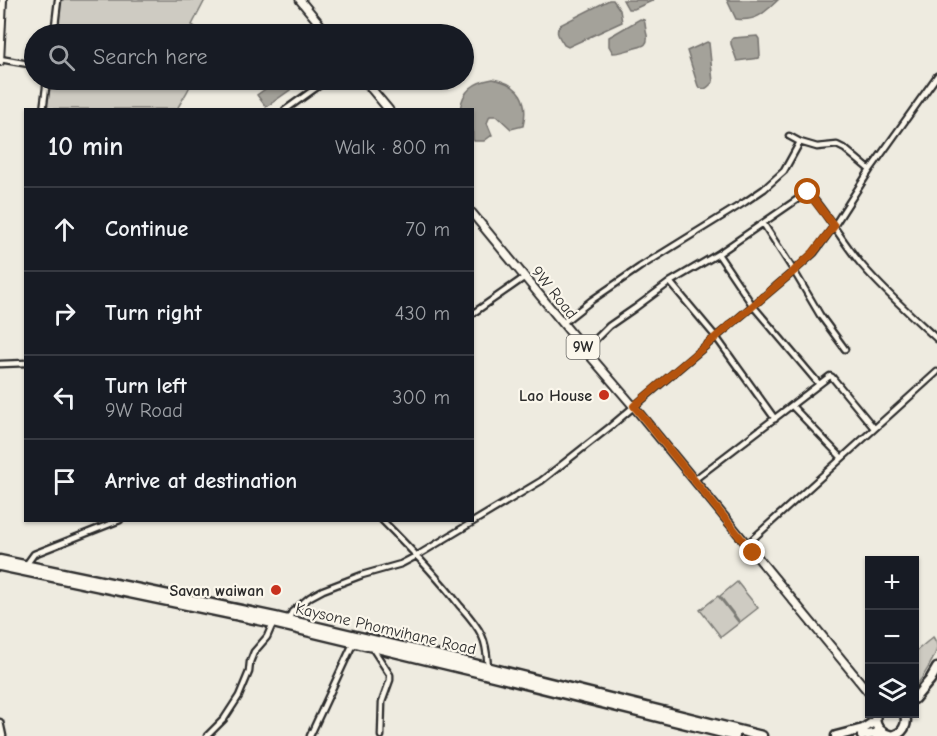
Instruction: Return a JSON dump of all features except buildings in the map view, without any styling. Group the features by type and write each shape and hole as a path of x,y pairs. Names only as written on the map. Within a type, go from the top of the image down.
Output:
{"highway":[{"name":"Kaysone Phomvihane Road","path":"0,560 488,668 762,736"},
{"name":"Kaysone Phomvihane Road","path":"0,566 273,623 287,623 735,736"},
{"path":"919,694 937,668"},
{"path":"837,736 863,729 873,718"},
{"path":"875,718 878,729 889,735"},
{"path":"862,736 896,735 903,729 906,718"},
{"path":"906,718 910,736"}],"main road":[{"path":"300,0 320,24"},
{"path":"372,90 386,108"},
{"name":"9W Road","path":"474,215 634,406 865,689"}],"street":[{"path":"55,24 58,0"},
{"path":"2,4 0,60 24,64"},
{"path":"474,521 541,481 611,426 813,253 936,77"},
{"path":"43,108 46,90"},
{"path":"288,108 313,90"},
{"path":"789,136 816,147 837,145 870,170"},
{"path":"563,323 640,267 764,189 784,171 800,142"},
{"path":"585,350 609,326 670,282 718,254 808,192 881,287 937,339"},
{"path":"763,223 820,315 845,349"},
{"path":"718,254 753,306 819,384"},
{"path":"474,313 525,277"},
{"path":"670,282 716,337 775,418"},
{"path":"0,363 24,363"},
{"path":"746,545 937,372"},
{"path":"694,480 828,377 832,377 874,429"},
{"path":"792,406 842,458"},
{"path":"26,565 34,554 115,522"},
{"path":"384,522 441,580 482,635 487,650 488,668"},
{"path":"287,623 291,612 310,597 362,575 401,564 473,522"},
{"path":"207,736 224,719 239,696 254,652 267,637 273,623"},
{"path":"310,736 351,648 357,642"},
{"path":"371,646 390,675 382,702 381,736"},
{"path":"0,722 3,736"}],"shaded area":[{"path":"61,0 205,0 193,24 58,24"},
{"path":"613,0 620,10 622,22 568,47 564,45 558,33 560,25"},
{"path":"623,0 654,0 634,9 628,9"},
{"path":"727,0 778,0 759,16 743,20 736,19"},
{"path":"640,19 644,20 645,24 646,44 613,53 609,46 609,37"},
{"path":"757,36 759,58 737,61 731,40"},
{"path":"709,43 713,82 703,89 698,86 687,51"},
{"path":"493,79 516,89 525,109 523,126 511,129 497,116 490,116 487,123 492,135 484,141 474,141 474,108 460,108 468,90 474,90 474,86"},
{"path":"50,90 188,90 178,108 47,108"},
{"path":"264,90 290,90 266,107 257,95"},
{"path":"737,582 758,608 740,622 720,596"},
{"path":"718,596 739,623 721,637 700,610"},
{"path":"933,637 936,641 934,655 919,681 919,664 919,649"}],"place":[{"name":"Lao House","path":"604,395"},
{"name":"Savan waiwan","path":"276,590"}],"route":[{"path":"753,553 634,406 813,253 834,226 808,192"}]}
